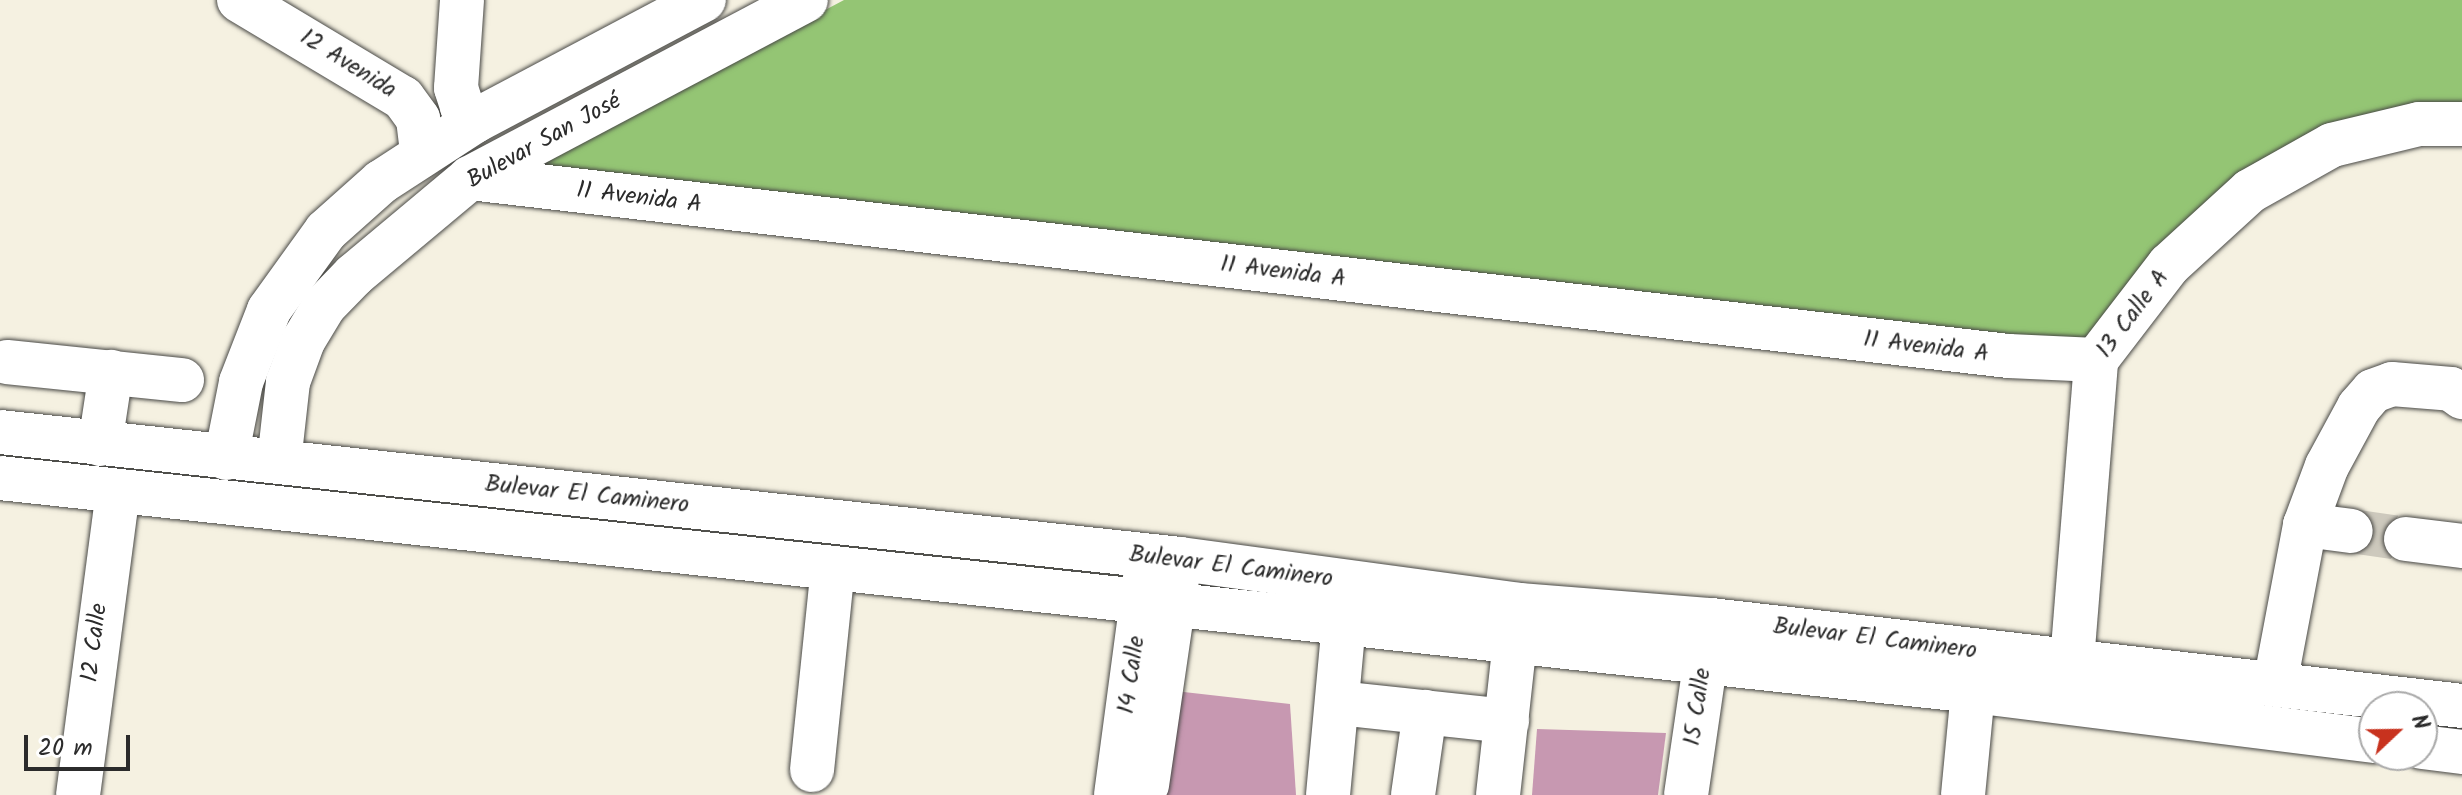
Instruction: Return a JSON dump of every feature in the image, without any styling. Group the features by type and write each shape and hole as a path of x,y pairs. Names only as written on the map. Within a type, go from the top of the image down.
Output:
{"street":[{"name":"12 Avenida","path":"239,0 403,98 418,119 422,154"},
{"path":"462,0 456,88 462,107 475,121"},
{"name":"Bulevar San José","path":"226,458 241,382 269,310 293,270 381,182 475,121 704,0"},
{"name":"Bulevar San José","path":"279,462 288,382 303,341 324,306 354,275 470,178 806,0"},
{"name":"13 Calle A","path":"2072,661 2096,360 2169,265 2250,191 2332,145 2419,124 2462,124"},
{"name":"11 Avenida A","path":"470,178 2009,356 2096,360"},
{"path":"7,362 182,380"},
{"path":"100,444 111,372"},
{"path":"2275,684 2305,525 2327,466 2373,391 2392,384 2451,389 2462,397"},
{"name":"Bulevar El Caminero","path":"0,432 1164,557 1518,624"},
{"name":"Bulevar El Caminero","path":"0,478 1158,606 1344,623 1518,624 1708,641 2072,661 2462,706"},
{"name":"12 Calle","path":"78,795 118,492"},
{"path":"611,544 617,498"},
{"path":"2305,525 2351,531"},
{"path":"2406,539 2462,546"},
{"name":"14 Calle","path":"1146,795 1164,557"},
{"path":"812,770 833,568"},
{"name":"14 Calle","path":"1116,795 1158,606"},
{"path":"1328,795 1344,623"},
{"path":"1498,795 1518,624"},
{"name":"Bulevar El Caminero","path":"1708,641 1973,691 2358,739"},
{"name":"15 Calle","path":"1686,795 1708,641"},
{"path":"2209,720 2214,678"},
{"path":"1963,795 1973,691"},
{"path":"1338,703 1507,721"},
{"path":"1413,795 1425,712"},
{"path":"2438,749 2462,752"}],"green space":[{"path":"844,0 2462,0 2462,105 2421,103 2301,137 2155,253 2090,343 529,167"}],"building":[{"path":"1175,691 1290,704 1296,795 1160,795"},
{"path":"1537,729 1666,733 1658,795 1532,795"}],"tunnel":[{"path":"2351,531 2406,539"}]}
